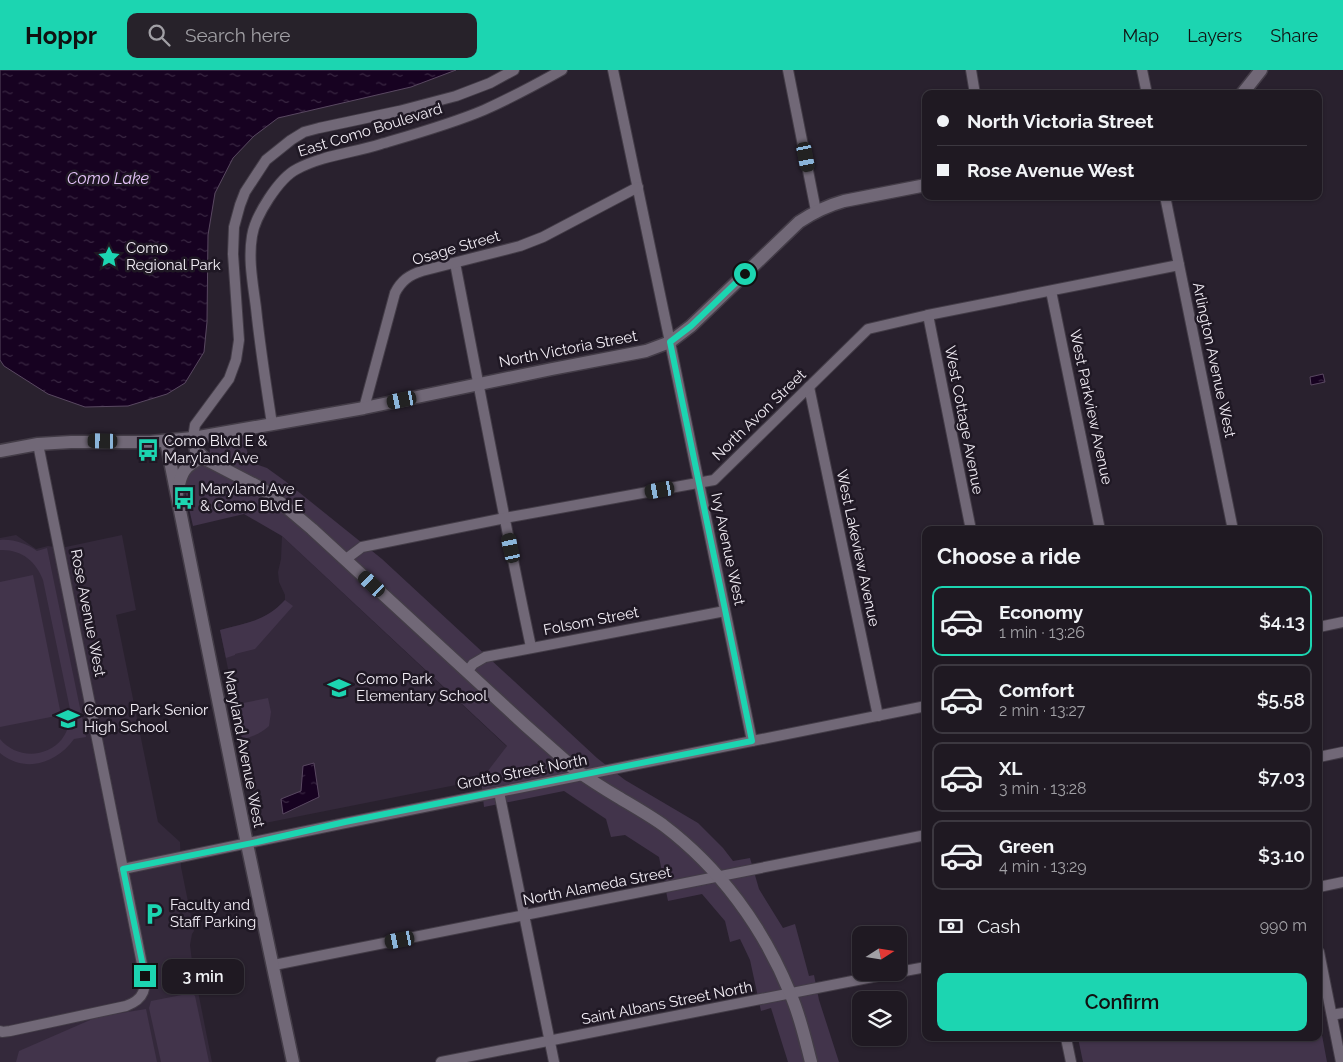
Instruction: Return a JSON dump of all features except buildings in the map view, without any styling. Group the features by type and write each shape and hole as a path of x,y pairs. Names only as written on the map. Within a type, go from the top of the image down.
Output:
{"street":[{"path":"514,70 490,83 448,99 304,132 290,140 266,160 245,192 234,227 233,254 239,340 236,360 228,379 195,425 193,438 196,450 203,457 261,488 291,511 346,559 570,766 662,824 693,850 720,877 764,939 791,994 811,1062"},
{"name":"East Como Boulevard","path":"272,424 250,260 252,235 261,211 277,187 296,169 324,158 377,146 474,114 562,70"},
{"name":"Ivy Avenue West","path":"613,70 752,741"},
{"path":"788,70 816,211"},
{"path":"970,70 974,90"},
{"path":"1142,70 1146,90"},
{"path":"1245,90 1260,70"},
{"name":"North Victoria Street","path":"166,441 364,408 646,351 670,342 691,326 799,222 816,211 844,201 922,186"},
{"name":"Osage Street","path":"364,408 394,292 405,279 413,274 520,246 543,237 638,187"},
{"name":"Arlington Avenue West","path":"1166,200 1232,526"},
{"path":"455,263 531,647"},
{"name":"North Avon Street","path":"346,559 362,547 505,518 714,480 868,329 928,315 1179,265"},
{"name":"West Parkview Avenue","path":"1051,291 1099,526"},
{"name":"West Cottage Avenue","path":"928,315 970,526"},
{"name":"West Lakeview Avenue","path":"809,387 878,716"},
{"path":"0,451 38,444 84,441 166,441"},
{"name":"Maryland Avenue West","path":"166,441 247,844 294,1062"},
{"name":"Rose Avenue West","path":"0,1031 10,1031 126,1006 135,1003 142,996 145,988 143,969 38,444"},
{"path":"177,495 180,476 184,470 203,457"},
{"name":"Folsom Street","path":"467,672 473,664 485,657 725,611"},
{"path":"1322,626 1343,622"},
{"name":"Grotto Street North","path":"123,869 345,822 922,707"},
{"path":"1322,756 1343,752"},
{"path":"499,792 554,1062"},
{"name":"North Alameda Street","path":"274,965 922,836"},
{"path":"1322,886 1343,882"},
{"path":"1322,967 1341,1062"},
{"name":"Saint Albans Street North","path":"908,970 922,968"},
{"name":"Saint Albans Street North","path":"441,1062 854,981"},
{"path":"1332,1015 1343,1013"},
{"path":"1067,1041 1071,1062"}],"shaded area":[{"path":"243,436 250,462 267,468 285,481 382,559 597,758 625,780 698,823 733,861 750,858 759,889 783,928 795,924 809,976 814,975 819,1000 839,1062 788,1062 771,1008 761,1011 750,960 740,939 730,942 725,921 702,894 668,901 659,857 625,835 611,837 606,819 564,791 484,807 481,780 507,746 282,536 244,514 193,526 183,482 193,468 200,466 210,453 209,445"},
{"name":"Como Park Senior High School","path":"16,535 36,549 48,546 61,548 122,535 136,610 116,615 158,822 180,842 181,867 194,931 190,945 192,961 212,1062 0,1062 0,538"},
{"name":"Como Park Elementary School","path":"282,536 532,770 260,824 220,630 258,620 276,609 285,600 278,572 281,559"},
{"path":"0,540 19,542 37,551 47,548 86,737 74,739 59,754 50,760 40,763 20,763 0,753 0,739 6,745 22,753 31,754 48,750 55,746 64,736 69,725 70,709 43,580 36,567 27,558 15,552 0,550"},
{"path":"33,575 61,715 0,727 0,582"},
{"path":"285,600 293,606 255,649 226,658 220,630 263,617"},
{"path":"268,698 271,712 269,726 257,734 242,739 235,707 238,704"},
{"path":"192,993 195,996 209,1062 161,1062 149,1008 151,1001"},
{"path":"146,1009 157,1062 16,1062 19,1051 97,1017"},
{"path":"1322,1035 1327,1062 1083,1062 1079,1041 1322,1041"}],"water":[{"name":"Como Lake","path":"0,70 456,70 411,87 278,118 254,136 233,158 215,193 208,235 207,322 204,352 185,383 167,394 128,406 85,407 48,394 4,366 0,360"},
{"path":"1323,374 1325,382 1311,385 1310,377"},
{"path":"314,763 319,797 283,814 281,799 301,791 303,766"}],"place":[{"name":"Como Regional Park","path":"109,257"},
{"name":"Como Blvd E & Maryland Ave","path":"148,450"},
{"name":"Maryland Ave & Como Blvd E","path":"184,498"},
{"name":"Como Park Elementary School","path":"339,688"},
{"name":"Como Park Senior High School","path":"68,719"},
{"name":"Faculty and Staff Parking","path":"154,914"}],"route":[{"path":"145,976 123,869 345,822 752,741 670,342 691,326 745,274"}]}
